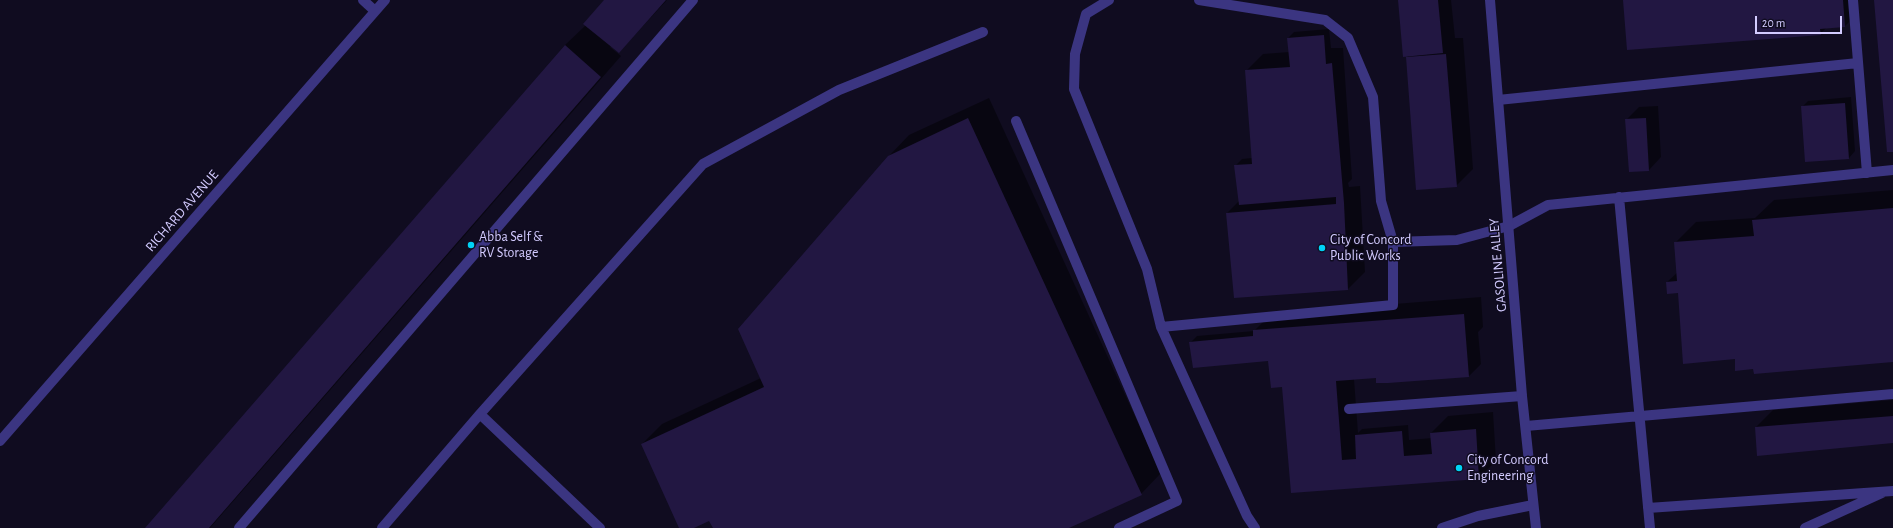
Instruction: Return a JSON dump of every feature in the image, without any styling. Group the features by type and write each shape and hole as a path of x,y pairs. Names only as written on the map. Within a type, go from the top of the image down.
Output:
{"street":[{"path":"363,0 375,11"},
{"name":"RICHARD AVENUE","path":"0,441 385,0"},
{"path":"239,528 693,0"},
{"path":"1109,0 1086,14 1075,54 1074,89 1147,268 1161,327 1247,516 1255,528"},
{"path":"1161,327 1394,305 1393,242 1381,201 1373,97 1348,38 1325,20 1199,0"},
{"name":"GASOLINE ALLEY","path":"1490,0 1522,396 1536,528"},
{"path":"1853,0 1867,173"},
{"path":"382,528 480,414 703,164 839,90 983,32"},
{"path":"1498,100 1858,63"},
{"path":"1016,121 1178,501 1119,528"},
{"path":"1393,242 1457,240 1509,226 1548,205 1893,170"},
{"path":"1620,197 1650,528"},
{"path":"1526,426 1893,394"},
{"path":"1349,409 1522,396"},
{"path":"480,414 600,528"},
{"path":"1648,508 1891,490"},
{"path":"1805,528 1891,490"},
{"path":"1442,528 1478,516 1533,505"}],"building":[{"path":"604,0 666,0 619,53 583,24"},
{"path":"1398,0 1438,0 1443,53 1403,57"},
{"path":"1623,0 1843,0 1845,27 1820,29 1821,35 1627,50"},
{"path":"1874,0 1893,0 1893,152 1887,152"},
{"path":"1324,35 1326,64 1332,63 1344,203 1348,290 1234,298 1226,213 1336,204 1336,197 1239,205 1234,165 1252,164 1245,70 1290,67 1287,38"},
{"path":"565,45 601,77 209,528 145,528"},
{"path":"1446,54 1457,187 1416,190 1406,57"},
{"path":"1845,103 1849,159 1805,162 1801,106"},
{"path":"968,118 1142,495 1069,528 713,528 709,521 694,528 679,528 641,444 764,387 738,329 888,156"},
{"path":"1646,118 1649,171 1629,172 1625,119"},
{"path":"1893,208 1893,362 1754,374 1753,369 1735,371 1735,359 1683,364 1678,293 1667,294 1666,282 1677,281 1674,242 1754,236 1752,220"},
{"path":"1464,314 1469,377 1388,383 1376,383 1376,378 1336,381 1342,460 1356,459 1355,435 1402,431 1404,456 1432,454 1430,433 1476,429 1479,479 1291,493 1282,387 1271,388 1268,361 1193,368 1189,342 1253,336 1253,330"},
{"path":"1893,416 1893,443 1757,456 1755,427"}],"place":[{"name":"Abba Self & RV Storage","path":"471,245"},
{"name":"City of Concord Public Works","path":"1322,248"},
{"name":"City of Concord Engineering","path":"1459,468"}]}
